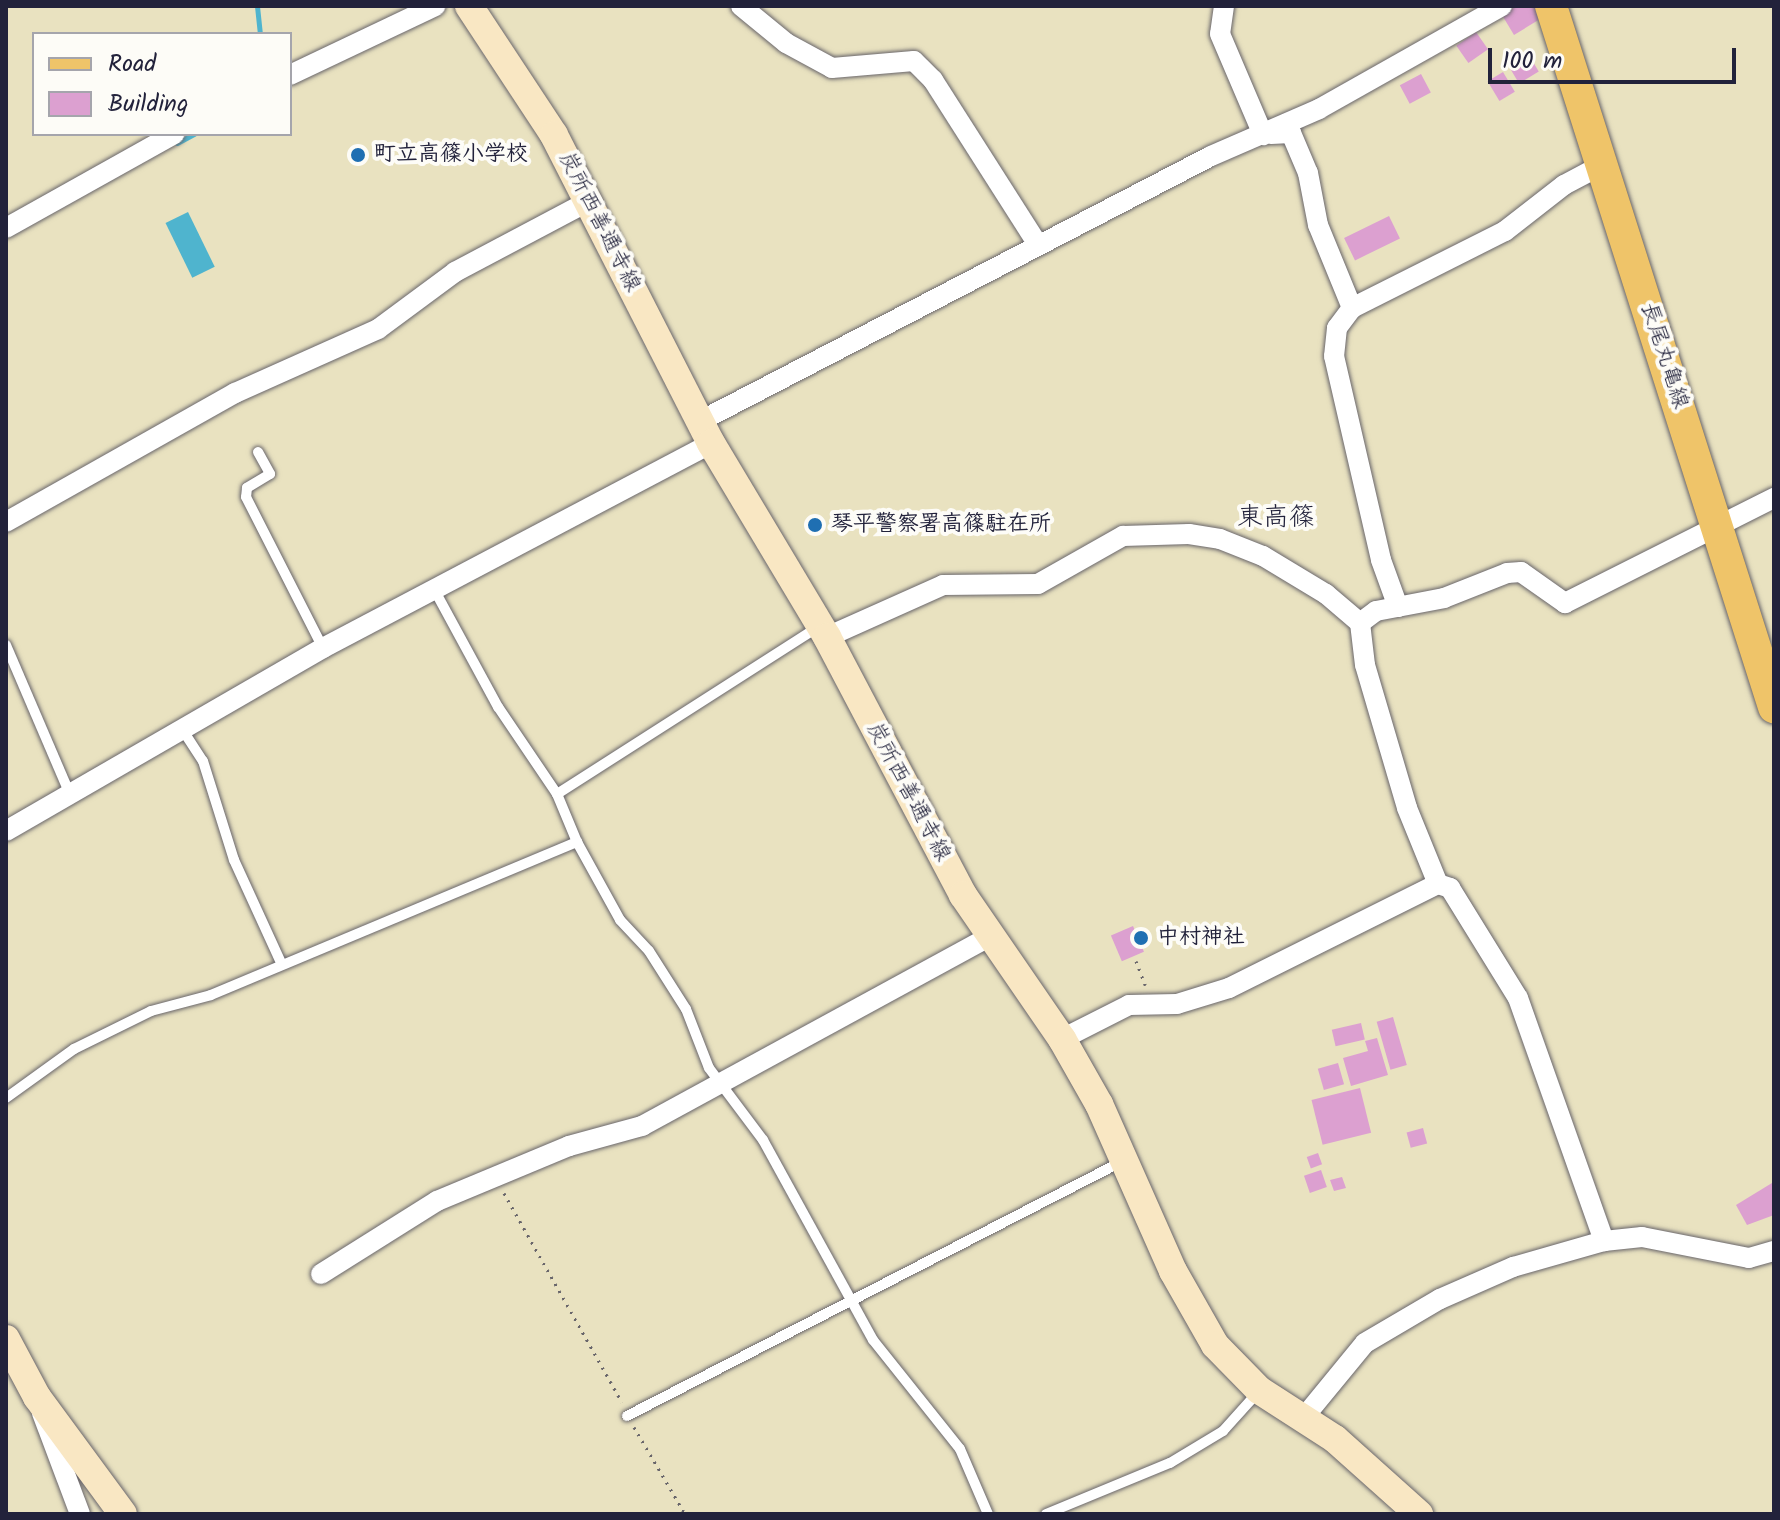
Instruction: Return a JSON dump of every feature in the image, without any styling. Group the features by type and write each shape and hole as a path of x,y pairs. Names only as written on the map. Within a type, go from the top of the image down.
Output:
{"main road":[{"name":"炭所西善通寺線","path":"469,6 554,135 711,443 823,632 963,895 1062,1039 1125,1160 1196,1314 1222,1353 1259,1390 1305,1416 1378,1473 1419,1514"},
{"name":"長尾丸亀線","path":"1551,6 1774,707"},
{"path":"6,1339 37,1397 123,1514"}],"street":[{"path":"292,74 351,51 435,6"},
{"path":"741,6 786,43 832,68 914,61 933,80 1038,245"},
{"path":"1224,6 1220,34 1263,135"},
{"path":"712,415 1211,156 1319,109 1502,6"},
{"path":"1263,135 1291,133 1308,173 1318,225 1352,308"},
{"path":"6,228 170,136"},
{"path":"1398,607 1381,560 1334,356 1337,328 1352,308 1505,231 1564,185 1602,165"},
{"path":"6,522 235,393 378,329 455,272 589,201"},
{"path":"6,831 323,648 711,443"},
{"path":"1360,623 1376,611 1521,572 1565,603 1717,523 1774,498"},
{"path":"823,632 943,585 1025,587 1110,539 1149,535 1220,539 1263,556 1326,594 1360,623 1365,665 1407,808 1438,884"},
{"path":"1062,1039 1105,1014 1152,1004 1177,1004 1229,988 1438,884 1450,888 1469,912 1518,998 1604,1241"},
{"path":"321,1274 437,1201 489,1176 642,1126 991,936"},
{"path":"1305,1416 1365,1343 1479,1279 1604,1241 1642,1237 1749,1258 1774,1251"},
{"path":"37,1397 62,1477 80,1514"}],"lane":[{"path":"258,452 270,474 247,488 246,497 323,648"},
{"path":"434,589 498,707 557,794 577,842 620,920 649,951 686,1009 709,1068 723,1081 763,1140 873,1340 960,1449 988,1514"},
{"path":"557,794 823,632"},
{"path":"6,645 70,794"},
{"path":"182,728 203,761 234,860 282,965"},
{"path":"6,1098 74,1049 151,1011 211,995 577,842"},
{"path":"627,1416 1125,1160"},
{"path":"1046,1514 1170,1463 1223,1431 1259,1390"}],"path":[{"path":"1136,961 1152,1004"},
{"path":"500,1186 685,1514"}],"water":[{"path":"188,212 215,267 192,278 166,223"}],"building":[{"path":"1517,6 1539,6 1545,16 1514,35 1502,15"},
{"path":"1476,32 1488,49 1468,63 1456,46"},
{"path":"1530,57 1539,72 1519,83 1510,69"},
{"path":"1503,72 1515,92 1499,101 1488,81"},
{"path":"1421,74 1431,93 1410,104 1400,85"},
{"path":"1389,216 1400,238 1355,260 1344,238"},
{"path":"1133,926 1144,952 1122,961 1111,935"},
{"path":"1393,1017 1407,1065 1390,1070 1377,1022"},
{"path":"1361,1023 1365,1040 1336,1046 1332,1030"},
{"path":"1377,1038 1388,1075 1351,1086 1343,1058 1368,1051 1365,1041"},
{"path":"1338,1063 1344,1084 1324,1090 1318,1069"},
{"path":"1360,1088 1371,1133 1323,1145 1311,1100"},
{"path":"1423,1128 1427,1143 1411,1148 1407,1132"},
{"path":"1318,1153 1322,1164 1311,1168 1307,1157"},
{"path":"1321,1170 1327,1187 1310,1193 1304,1176"},
{"path":"1342,1177 1346,1188 1334,1191 1330,1180"},
{"path":"1772,1183 1774,1215 1747,1225 1736,1205"}],"waterway":[{"path":"257,6 260,32"},
{"path":"177,143 190,136"}],"place":[{"name":"町立高篠小学校","path":"358,155"},
{"name":"琴平警察署高篠駐在所","path":"815,525"},
{"name":"中村神社","path":"1141,938"}],"district":[{"name":"東高篠","path":"1276,519"}]}
